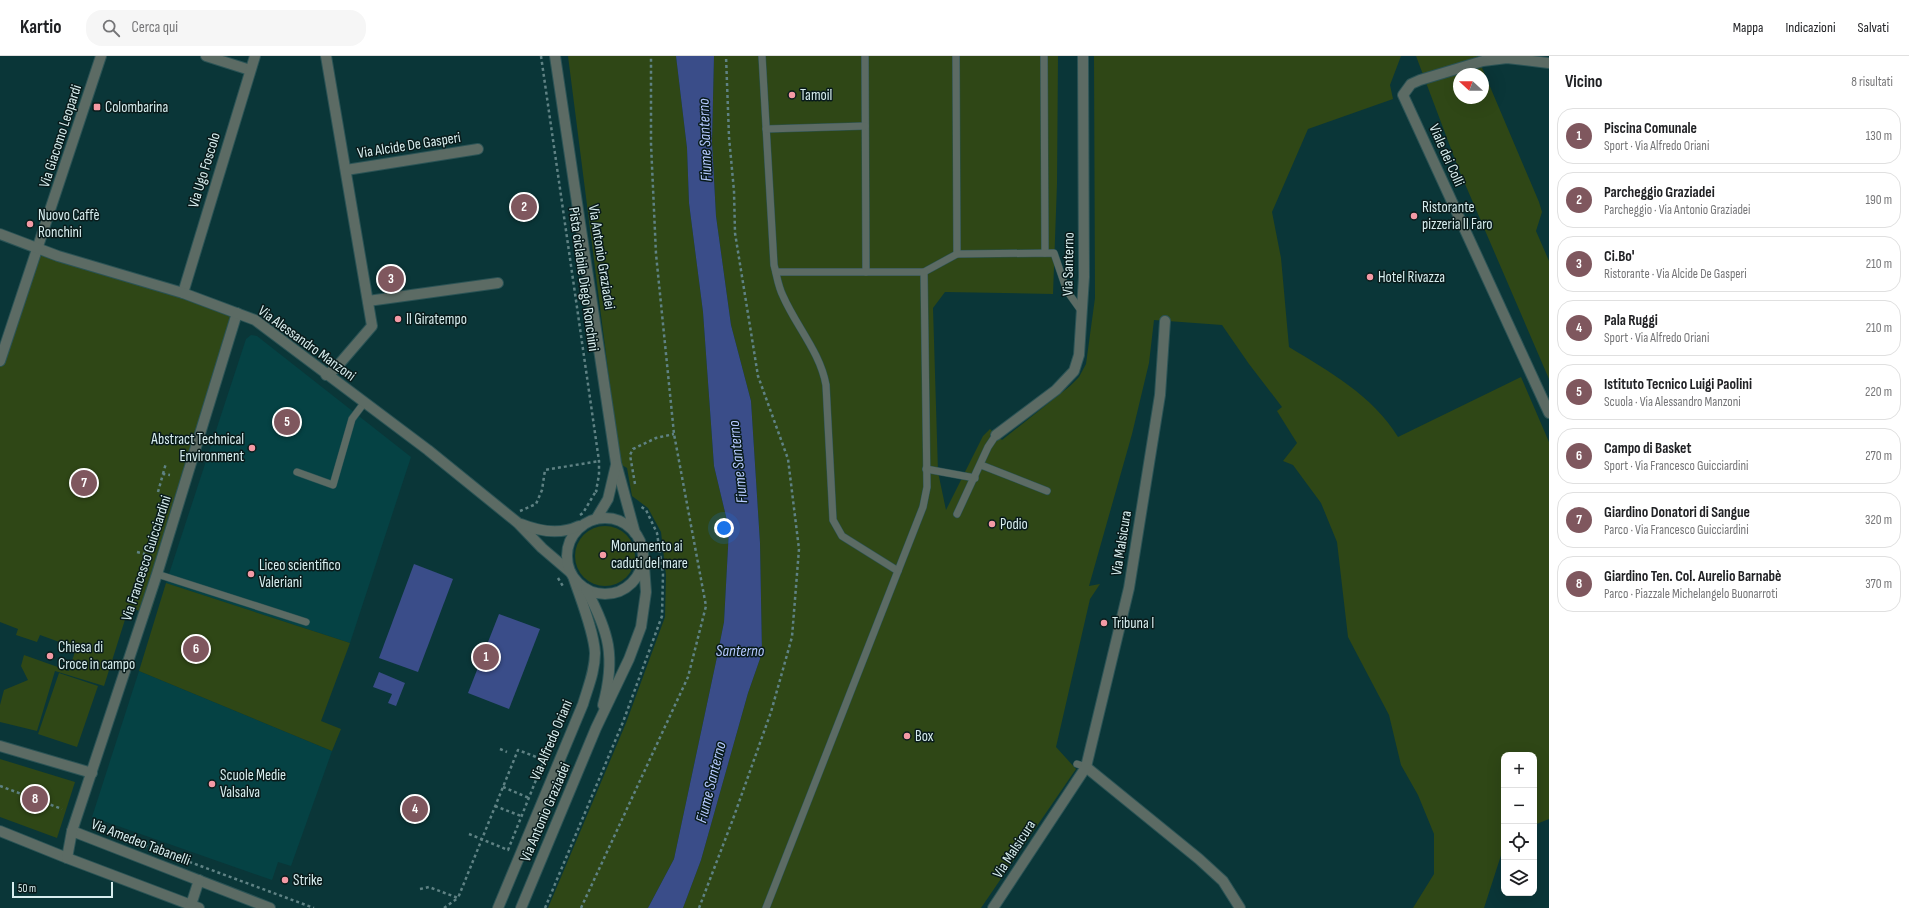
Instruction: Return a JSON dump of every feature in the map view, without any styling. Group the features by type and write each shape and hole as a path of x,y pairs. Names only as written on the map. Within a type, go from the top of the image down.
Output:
{"street":[{"name":"Via Giacomo Leopardi","path":"0,361 102,56"},
{"path":"206,56 250,70"},
{"name":"Via Ugo Foscolo","path":"183,293 255,56"},
{"name":"Via Alcide De Gasperi","path":"326,56 372,326 335,369 326,375"},
{"name":"Via Antonio Graziadei","path":"555,56 616,463 635,533"},
{"name":"Via Santerno","path":"996,435 1056,390 1074,371 1079,355 1084,277 1083,56"},
{"name":"Viale dei Colli","path":"1549,63 1507,58 1483,62 1420,80 1411,84 1403,95 1549,413"},
{"name":"Via Alcide De Gasperi","path":"346,170 478,149"},
{"name":"Via Alessandro Manzoni","path":"0,234 37,248 183,293 255,320 326,375 520,519 543,531 556,532 569,531 580,521"},
{"path":"368,301 498,283"},
{"name":"Via Francesco Guicciardini","path":"66,858 72,831 157,574 237,313"},
{"name":"Via Malsicura","path":"993,908 1082,766 1129,588 1160,395 1165,321"},
{"name":"Via Antonio Graziadei","path":"596,519 608,499 616,463"},
{"path":"607,518 618,520 627,525 635,533 643,552 640,570 630,585 613,593 595,593 586,589 572,575 567,561 568,546 580,521 607,518"},
{"name":"Via Alessandro Manzoni","path":"520,519 542,548 572,575"},
{"name":"Via Antonio Graziadei","path":"521,908 596,728 629,659 641,628 646,592 643,552"},
{"name":"Via Alfredo Oriani","path":"498,908 583,704 593,672 595,652 591,633 572,575"},
{"name":"Via Antonio Graziadei","path":"586,589 601,617 608,642 609,667 605,695 596,728"},
{"path":"0,746 92,773"},
{"path":"1082,766 1199,859 1223,881 1240,908"},
{"name":"Via Amedeo Tabanelli","path":"0,831 193,907 199,880"},
{"name":"Via Amedeo Tabanelli","path":"72,831 270,908"}],"lane":[{"path":"762,56 776,272 783,296 820,361 824,374 826,385 833,520 842,536 898,571"},
{"path":"865,56 866,272"},
{"path":"956,56 957,254"},
{"path":"1044,56 1045,253"},
{"path":"766,129 865,126"},
{"path":"776,272 924,272 957,254 1054,252 1067,291 1082,312"},
{"path":"766,908 923,508 927,487 924,272"},
{"path":"297,472 333,485 352,419 364,403"},
{"path":"957,514 981,466 988,447 996,435"},
{"path":"981,466 1047,491"},
{"path":"926,468 975,478"},
{"path":"157,574 306,622"}],"path":[{"name":"Pista ciclabile Diego Ronchini","path":"541,56 599,461 599,475 596,491 580,521"},
{"path":"582,908 688,677 706,606 674,434 656,254 651,144 651,56"},
{"path":"699,908 771,712 780,682 792,637 799,549 788,459 758,376 735,233 726,56"},
{"path":"636,491 630,455 633,448 656,438 674,434"},
{"path":"158,492 166,463"},
{"path":"163,474 170,475"},
{"path":"596,491 608,499"},
{"path":"517,512 520,519"},
{"path":"137,552 145,554"},
{"path":"554,573 565,590"},
{"path":"469,834 508,850 567,704 575,699"},
{"path":"500,749 507,752"},
{"path":"444,908 458,898 518,750 544,760"},
{"path":"0,786 62,809"},
{"path":"503,787 529,798"},
{"path":"495,806 521,816"},
{"path":"129,839 314,908"},
{"path":"420,889 429,887 458,898"}],"shaded area":[{"path":"251,335 257,336 411,457 350,643 166,583 246,339"},
{"name":"Scuole Medie Valsalva","path":"139,671 332,751 291,866 278,862 272,880 92,817"}],"green space":[{"path":"568,56 676,56 687,148 689,203 703,312 714,466 729,529 724,622 674,859 648,908 548,908 626,723 665,617 666,575 661,532 648,508 632,496 627,468 620,464"},
{"path":"714,56 1058,56 1057,184 1053,294 945,292 933,308 938,472 946,510 983,436 990,429 1002,440 1070,386 1079,377 1086,364 1095,298 1094,56 1401,56 1390,85 1393,99 1308,129 1272,212 1281,258 1289,347 1335,375 1363,397 1388,422 1398,437 1521,377 1549,442 1549,819 1537,824 1537,752 1501,752 1501,855 1484,908 1413,908 1434,874 1434,834 1418,795 1401,765 1389,715 1348,637 1337,542 1321,503 1293,465 1283,461 1297,443 1277,411 1282,407 1249,364 1222,325 1154,320 1149,363 1132,434 1089,586 1100,584 1090,599 1056,747 1076,769 981,908 683,908 701,860 748,693 762,653 760,543 751,401 731,325 716,216 712,142"},
{"path":"1416,56 1477,56 1482,68 1453,68 1453,104 1489,104 1489,84 1539,202 1542,212 1536,231 1549,261 1549,379 1459,170"},
{"path":"35,243 243,312 150,615 129,607 104,686 55,671 37,731 0,722 0,705 4,690 28,680 21,666 24,655 69,671 76,648 40,635 37,642 16,635 18,629 0,622 0,348"},
{"path":"599,526 611,526 622,531 630,539 635,550 633,568 622,581 611,586 599,586 588,581 580,573 575,562 575,550 580,539 588,531"},
{"path":"166,583 350,643 321,721 341,729 332,751 139,671"},
{"path":"59,673 98,686 77,747 38,734"},
{"path":"0,759 75,782 57,838 0,817"}],"water":[{"name":"Santerno","path":"676,56 714,56 712,142 716,216 731,325 751,401 760,543 762,653 748,693 701,860 683,908 648,908 674,859 724,622 729,529 714,466 703,312 689,203 687,148"},
{"path":"414,564 453,579 418,672 379,658"},
{"path":"499,614 540,629 509,709 468,693"},
{"path":"379,672 405,683 396,706 388,703 392,694 373,687"}],"place":[{"name":"Tamoil","path":"792,95"},
{"name":"Colombarina","path":"97,107"},
{"name":"Parcheggio Graziadei","path":"524,207"},
{"name":"Ristorante pizzeria Il Faro","path":"1414,216"},
{"name":"Nuovo Caffè Ronchini","path":"30,224"},
{"name":"Hotel Rivazza","path":"1370,277"},
{"name":"Ci.Bo'","path":"391,279"},
{"name":"Il Giratempo","path":"398,319"},
{"name":"Istituto Tecnico Luigi Paolini","path":"287,422"},
{"name":"Abstract Technical Environment","path":"252,448"},
{"name":"Giardino Donatori di Sangue","path":"84,483"},
{"name":"Podio","path":"992,524"},
{"name":"Monumento ai caduti del mare","path":"603,555"},
{"name":"Liceo scientifico Valeriani","path":"251,574"},
{"name":"Tribuna I","path":"1104,623"},
{"name":"Campo di Basket","path":"196,649"},
{"name":"Chiesa di Croce in campo","path":"50,656"},
{"name":"Piscina Comunale","path":"486,657"},
{"name":"Box","path":"907,736"},
{"name":"Scuole Medie Valsalva","path":"212,784"},
{"name":"Giardino Ten. Col. Aurelio Barnabè","path":"35,799"},
{"name":"Pala Ruggi","path":"415,809"},
{"name":"Strike","path":"285,880"}],"water label":[{"name":"Fiume Santerno","path":"704,140"},
{"name":"Fiume Santerno","path":"737,462"},
{"name":"Fiume Santerno","path":"710,782"}]}
